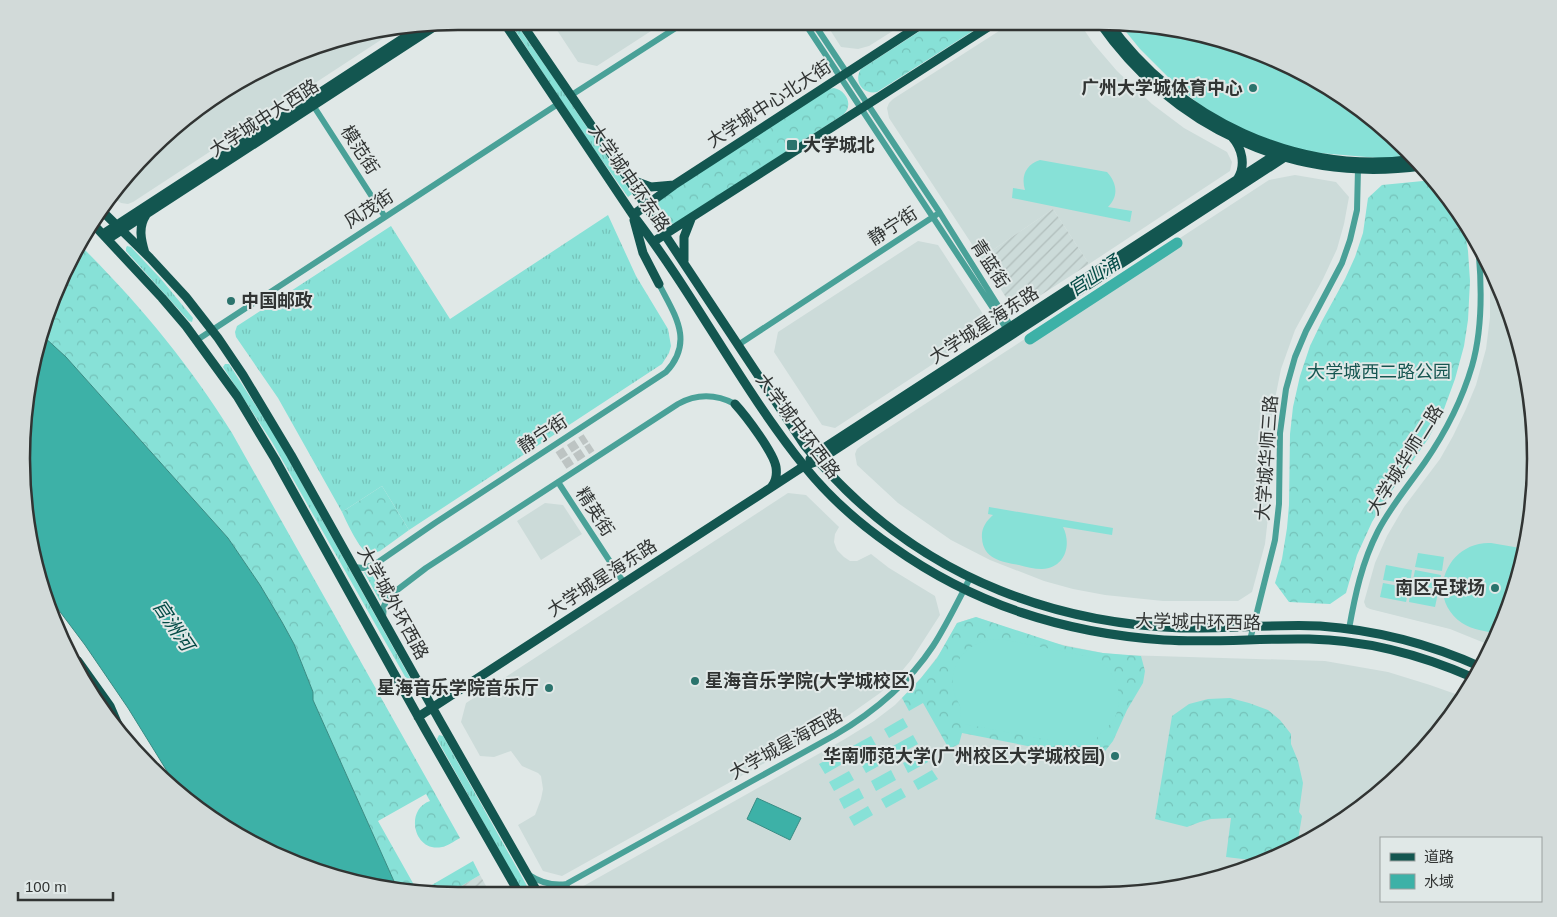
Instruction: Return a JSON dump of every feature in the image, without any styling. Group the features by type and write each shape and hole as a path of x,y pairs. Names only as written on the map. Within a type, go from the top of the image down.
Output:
{"main road":[{"name":"大学城中环东路","path":"509,30 632,215 653,242 725,354"},
{"name":"大学城中环东路","path":"526,30 738,345"},
{"name":"大学城中心北大街","path":"632,215 674,185 913,30"},
{"path":"653,242 983,30"},
{"path":"1105,30 1128,59 1160,91 1199,119 1232,137 1276,154 1285,153 1351,161 1382,162 1405,160"},
{"name":"大学城中大西路","path":"106,236 311,102 427,31"},
{"path":"1115,31 1146,67 1183,99 1203,113 1235,130 1285,153 1321,165 1358,169 1412,167"},
{"name":"大学城中大西路","path":"119,227 146,213 412,33"},
{"path":"1232,137 1240,148 1242,159 1242,172 1237,179"},
{"name":"大学城星海东路","path":"1010,330 1285,153"},
{"name":"大学城星海东路","path":"418,717 772,487 1276,154"},
{"path":"626,176 637,183 651,187 674,185"},
{"path":"145,253 141,229 146,213"},
{"name":"大学城外环西路","path":"106,215 175,285 230,355 266,412 535,887"},
{"path":"632,215 643,253 659,284"},
{"path":"684,264 684,237 691,218"},
{"name":"大学城外环西路","path":"97,228 162,298 197,340 237,396 275,459 430,739 515,887"},
{"name":"大学城中环西路","path":"738,345 816,458 862,505 893,531 930,557 970,578 1011,596 1083,616 1131,624 1183,628 1314,626 1349,629 1403,639 1446,652 1475,664"},
{"name":"大学城中环西路","path":"725,354 804,466 833,498 871,532 923,568 964,590 1007,608 1080,628 1130,637 1199,641 1319,640 1375,646 1426,659 1468,676"},
{"path":"215,365 221,358 230,355"},
{"path":"735,404 773,458 777,473 772,487"},
{"path":"1007,608 1011,596"},
{"path":"90,678 111,709"},
{"path":"430,739 435,733 445,730"}],"street":[{"path":"570,96 673,30"},
{"name":"青蓝街","path":"810,30 940,213 1010,330"},
{"name":"青蓝街","path":"818,30 843,75"},
{"name":"模范街","path":"311,102 385,217"},
{"name":"风茂街","path":"197,340 558,104"},
{"name":"青蓝街","path":"864,106 933,217 1010,330"},
{"name":"大学城华师三路","path":"1250,640 1272,556 1276,533 1279,504 1280,434 1286,389 1295,357 1306,331 1342,264 1348,247 1357,210 1358,169"},
{"name":"静宁街","path":"738,345 940,213"},
{"name":"大学城华师二路","path":"1349,629 1358,584 1373,542 1393,505 1441,437 1457,405 1469,373 1476,348 1480,311 1479,261"},
{"name":"静宁街","path":"354,567 363,568 374,565 666,372 672,366 678,354 681,338 679,325 659,284"},
{"path":"384,620 385,601 390,595 460,546 686,399 710,396 735,404"},
{"name":"精英街","path":"558,482 624,583"},
{"name":"大学城星海西路","path":"565,887 869,714 899,688 921,663 940,635 970,578"},
{"path":"528,874 534,879 549,884 568,884"}],"shaded area":[{"path":"557,30 653,30 597,66 578,62"},
{"path":"830,30 894,30 869,46 858,49 841,47"},
{"path":"1001,30 1084,30 1117,71 1152,104 1184,128 1227,152 1232,162 1230,171 1089,264 1053,209 981,258 889,118 887,108 893,99"},
{"path":"386,36 133,202 128,204 117,200 136,176 176,136 220,102 269,74 295,63 348,45"},
{"path":"1295,175 1336,182 1349,197 1337,249 1295,330 1281,369 1272,414 1270,500 1265,544 1252,592 1238,601 1163,601 1105,595 1044,581 990,560 951,540 898,503 857,465 855,454 862,445 1028,337 1031,341 1179,245 1177,240 1269,180"},
{"path":"1053,209 1089,264 1027,304 1007,299 981,258"},
{"path":"918,241 938,245 983,314 979,334 835,428 822,425 774,352 778,332"},
{"path":"1490,286 1504,321 1519,375 1526,430 1527,458 1526,487 1519,542 1504,596 1485,643 1450,629 1370,609 1366,607 1364,602 1375,563 1387,536 1404,507 1440,459 1466,409 1476,385 1486,349 1490,317"},
{"name":"星海音乐学院(大学城校区)","path":"788,493 806,495 839,527 835,534 834,542 837,550 844,557 850,561 857,561 871,554 889,568 935,596 940,615 911,660 880,693 831,726 562,876 543,871 518,825 535,815 543,789 541,776 522,766 511,751 494,757 480,756 461,722 466,703"},
{"path":"545,503 563,505 582,534 541,560 517,521"},
{"name":"华南师范大学(广州校区大学城校园)","path":"976,617 1049,642 1103,653 1325,661 1388,672 1457,694 1421,741 1381,781 1337,815 1288,843 1262,854 1236,864 1182,879 1127,886 1098,887 582,887 874,721 895,705 921,678 941,652 957,623"},
{"path":"480,875 487,887 460,887"}],"green space":[{"path":"515,30 520,30 632,194 628,197 584,135"},
{"path":"922,30 974,30 877,92 867,91 861,86 858,78 861,69"},
{"name":"广州大学城体育中心","path":"1125,31 1182,38 1236,53 1262,63 1313,87 1337,102 1381,136 1402,157 1390,159 1308,152 1248,136 1207,111 1171,80 1140,49"},
{"path":"834,88 842,92 847,99 848,107 844,114 676,223 666,223 661,219 656,209 661,198 829,89"},
{"path":"1040,160 1107,172 1115,185 1114,198 1108,207 1132,211 1130,222 1012,198 1013,188 1025,190 1025,172 1031,165"},
{"name":"大学城西二路公园","path":"1425,181 1466,238 1470,281 1468,320 1464,346 1444,409 1428,439 1372,522 1357,555 1346,593 1330,604 1289,602 1275,583 1282,559 1287,528 1290,434 1293,407 1300,376 1310,346 1355,257 1363,233 1368,198 1382,185"},
{"path":"608,215 636,276 668,329 671,346 662,364 409,530 382,486 342,512 278,398 236,337 237,326 391,226 450,319"},
{"path":"127,246 131,247 161,279 193,318 192,322 189,321 126,251"},
{"path":"84,249 163,336 232,433 460,838 449,845 432,847 425,844 419,837 415,821 417,813 422,806 430,801 426,794 378,821 414,884 394,882 313,700 313,692 294,644 260,585 228,538 66,357 47,340 63,295"},
{"path":"225,364 229,364 276,437 419,694 418,696 416,696 272,442 223,367"},
{"path":"382,486 409,530 380,551 369,553 359,544 342,512"},
{"path":"989,507 1113,528 1112,535 1063,527 1067,541 1065,554 1061,560 1050,568 1030,568 1000,561 986,551 982,535 983,528 993,515 988,514"},
{"path":"1491,543 1518,548 1504,596 1490,632 1475,629 1462,623 1451,612 1444,599 1443,586 1446,573 1452,561 1463,551 1476,545"},
{"path":"1418,553 1444,557 1442,571 1415,567"},
{"path":"1386,565 1412,570 1410,584 1383,580"},
{"path":"1415,570 1441,575 1439,589 1412,585"},
{"path":"370,571 384,596 380,601 364,572"},
{"path":"1383,583 1409,588 1406,602 1380,597"},
{"path":"1411,588 1438,593 1435,607 1409,602"},
{"path":"976,617 1065,646 1103,653 1141,656 1145,671 1143,683 1127,710 1113,741 1098,760 962,733 959,744 949,749 923,703 909,711 902,698 937,658 957,623"},
{"path":"993,639 1086,656 1096,660 1111,673 1118,691 1117,711 1113,721 1098,736 1095,749 959,723 961,709 953,689 954,671 957,663 968,649 976,644"},
{"path":"1230,698 1268,710 1280,720 1291,734 1291,744 1298,761 1303,783 1299,812 1302,816 1298,838 1247,860 1226,857 1231,818 1211,819 1187,827 1155,819 1172,716 1189,704 1208,699"},
{"path":"903,718 908,727 889,738 884,729"},
{"path":"439,735 443,736 528,887 520,887 437,739"},
{"path":"913,735 918,744 898,755 893,746"},
{"path":"871,736 876,745 857,756 851,747"},
{"path":"839,753 844,763 825,774 819,764"},
{"path":"881,753 886,762 866,773 861,764"},
{"path":"923,753 928,762 908,773 903,763"},
{"path":"891,770 896,780 876,791 871,781"},
{"path":"932,770 938,779 918,790 913,781"},
{"path":"849,771 854,780 834,791 829,782"},
{"path":"859,788 864,798 844,809 839,799"},
{"path":"901,788 906,797 886,808 881,799"},
{"path":"868,806 873,815 854,826 849,817"},
{"path":"473,861 480,875 460,887 430,886"}],"water":[{"name":"官洲河","path":"47,340 66,357 228,538 260,585 294,644 313,692 313,700 394,882 375,879 321,864 269,843 220,815 169,774 128,708 58,609 38,542 34,514 31,487 31,430 38,375"},
{"path":"757,798 801,818 790,840 747,819"}],"waterway":[{"name":"官山涌","path":"1030,339 1177,243"}],"tunnel":[{"path":"558,456 586,438"},
{"path":"564,465 592,447"}],"place":[{"name":"广州大学城体育中心","path":"1253,88"},
{"name":"大学城北","path":"792,145"},
{"name":"中国邮政","path":"231,301"},
{"name":"南区足球场","path":"1495,588"},
{"name":"星海音乐学院(大学城校区)","path":"695,681"},
{"name":"星海音乐学院音乐厅","path":"549,688"},
{"name":"华南师范大学(广州校区大学城校园)","path":"1115,756"}]}
